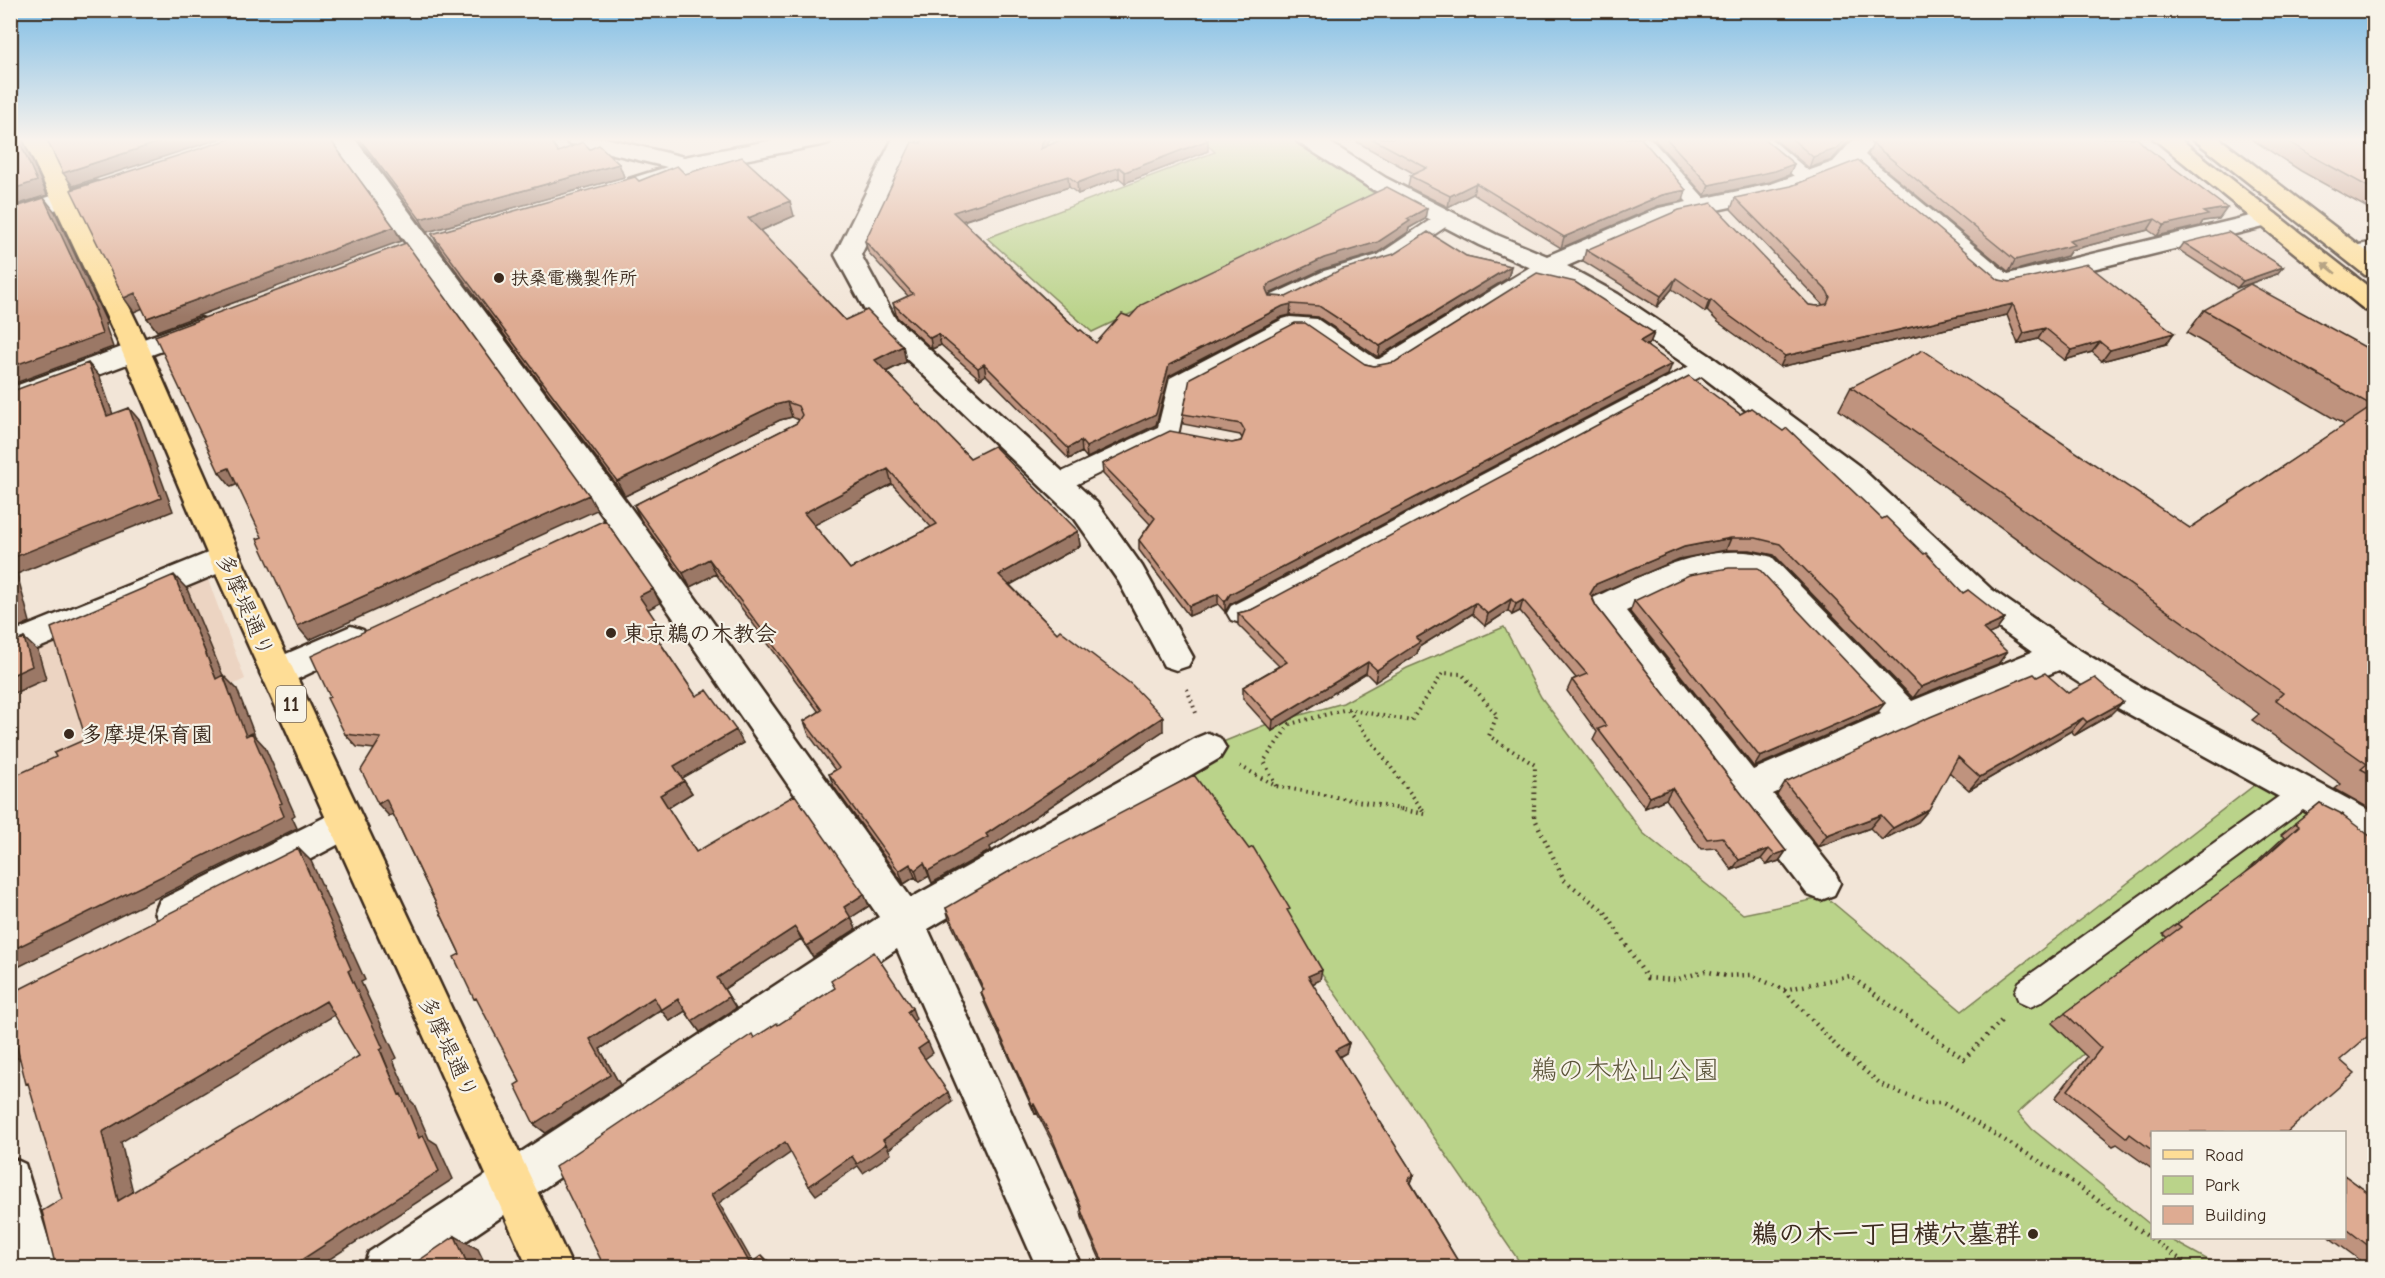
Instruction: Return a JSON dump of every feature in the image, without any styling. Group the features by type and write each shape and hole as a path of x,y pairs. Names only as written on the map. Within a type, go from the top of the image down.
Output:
{"main road":[{"path":"2240,198 2374,304"},
{"path":"2288,198 2364,252 2374,269"},
{"name":"多摩堤通り","path":"64,199 136,351 225,558 345,823 551,1268"}],"street":[{"path":"10,217 68,198"},
{"path":"385,198 608,520 905,922 1060,1268"},
{"path":"876,198 848,255 884,323 1086,511 1131,574 1176,657"},
{"path":"1406,198 1488,240 1546,265 1609,300 1705,365 1848,473 1980,598 2061,655 2130,698 2374,831"},
{"path":"1546,265 1668,213 1712,209 1751,198"},
{"path":"1913,198 2003,283 2267,219"},
{"path":"10,399 224,319"},
{"path":"608,520 649,500"},
{"path":"10,647 225,558"},
{"path":"1821,883 1604,607 1677,573 1723,565 1761,565 1907,718"},
{"path":"277,673 373,629"},
{"path":"1748,789 1907,718 2061,655"},
{"path":"385,1268 905,922 1208,748"},
{"path":"147,926 345,823"},
{"path":"10,1179 34,1268"}],"lane":[{"path":"1700,198 1712,209"},
{"path":"1277,301 1331,275 1385,259 1446,218"},
{"path":"1057,484 1179,433 1178,383 1290,324 1310,324 1372,367 1385,365 1546,265"},
{"path":"1240,613 1705,365"},
{"path":"2030,992 2305,793"}],"path":[{"path":"1176,657 1208,748 1276,786 1426,814 1347,709"},
{"path":"1276,786 1264,761 1290,724 1347,709 1411,721 1443,672 1462,674 1497,715 1489,736 1535,765 1534,817 1564,880 1605,912 1647,978 1675,980 1705,971 1726,976 1751,975 1784,990 1841,1051 1882,1085 1925,1103 1943,1103 2067,1179 2151,1239"},
{"path":"1784,990 1850,976 1964,1059 2030,992"},
{"path":"2151,1239 2192,1268"}],"shaded area":[{"name":"多摩堤保育園","path":"207,577 245,679 11,790 11,657"}],"green space":[{"path":"1094,198 1375,198 1092,332 987,238"},
{"name":"鵜の木松山公園","path":"1504,627 1541,697 1643,833 1743,914 1826,897 1962,1011 2256,784 2333,829 2018,1113 2032,1129 2151,1225 2151,1239 2170,1239 2221,1267 1523,1267 1172,756 1208,748 1265,725 1343,703 1407,668"}],"building":[{"path":"44,198 96,310 94,310 102,334 10,367 10,209"},
{"path":"75,198 373,198 394,227 147,318 135,293 124,298"},
{"path":"404,198 497,198 420,219"},
{"path":"561,198 786,198 790,201 748,218 845,320 867,310 903,346 875,360 970,458 994,446 1078,531 999,575 1057,633 1060,630 1132,685 1163,717 986,834 988,837 928,871 924,863 915,870 910,864 899,871 829,774 839,768 804,721 822,710 709,559 683,573 634,505 797,423 802,415 798,406 787,402 775,405 617,481 432,234","holes":["888,469 937,524 850,569 804,513"]},
{"path":"886,198 999,198 953,212 1079,331 1081,330 1096,343 1122,314 1130,317 1141,305 1365,198 1407,198 1427,208 1407,219 1410,221 1378,242 1324,258 1270,283 1266,289 1269,296 1286,297 1340,270 1394,254 1428,232 1466,256 1511,266 1380,346 1319,306 1291,304 1283,306 1169,365 1156,414 1086,447 1081,441 1068,448 984,364 978,368 938,334 930,338 894,305 893,303 913,294 865,241"},
{"path":"1500,198 1656,198 1564,237"},
{"path":"1735,198 1902,198 1999,280 2010,282 2087,264 2174,333 2110,350 2100,342 2072,350 2045,328 2024,333 2013,304 1785,356 1711,300 1709,301 1676,278 1661,296 1586,250 1679,210 1712,203 1809,305 1827,304 1830,297 1827,291"},
{"path":"1939,198 2213,198 2227,208 2203,212 2208,215 2164,225 2155,219 2069,241 2074,245 2015,260"},
{"path":"2228,232 2283,267 2243,281 2184,243"},
{"path":"406,243 589,495 297,626 257,539 262,537 229,468 219,472 155,336"},
{"path":"1537,273 1575,282 1654,333 1640,341 1672,364 1230,594 1225,602 1218,594 1189,606 1139,540 1155,518 1102,464 1170,431 1232,443 1241,441 1245,431 1241,424 1183,414 1190,378 1295,323 1305,323 1365,364 1374,366 1395,362"},
{"path":"2250,284 2374,352 2374,776 2361,769 2367,764 2276,700 2283,693 1851,387 1923,350 2190,528 2373,406 2204,310"},
{"path":"88,363 107,416 129,408 161,498 10,559 10,392"},
{"path":"1689,376 1740,414 1751,408 1783,431 1787,428 1882,519 1886,517 1924,554 1926,553 1963,593 1968,590 2005,619 1983,629 2007,652 1921,687 1780,544 1756,538 1731,538 1684,547 1596,584 1590,594 1596,606 1786,851 1775,855 1769,849 1739,860 1722,837 1707,839 1672,788 1650,797 1598,729 1606,726 1572,680 1587,674 1523,600 1516,604 1511,599 1488,614 1475,603 1416,638 1420,642 1377,670 1368,662 1273,720 1243,687 1287,662 1238,613 1251,610"},
{"path":"605,520 653,589 639,596 656,621 648,625 696,696 707,690 736,730 674,766 684,781 660,795 696,852 795,795 864,894 844,907 851,918 807,946 795,927 717,978 729,997 692,1021 678,999 661,1010 654,997 590,1039 610,1075 534,1124 515,1085 520,1082 476,998 474,999 454,957 460,954 386,799 378,804 361,770 381,738 345,734 327,698 330,697 311,656"},
{"path":"1729,568 1758,568 1885,703 1760,757 1634,601 1689,575"},
{"path":"174,575 216,679 223,675 246,736 252,733 282,803 279,804 284,816 10,951 10,778 56,757 54,753 86,739 51,628"},
{"path":"10,589 16,609 10,612"},
{"path":"24,638 32,666 10,676 10,643"},
{"path":"2045,673 2068,693 2095,678 2123,702 2087,722 2083,718 1980,777 1958,757 1929,809 1893,828 1881,815 1827,835 1785,782 1930,717 2034,674 2037,677"},
{"path":"1194,775 1249,849 1253,847 1290,909 1287,910 1322,970 1308,976 1349,1043 1335,1050 1414,1175 1408,1179 1462,1268 1106,1268 1053,1140 1034,1104 1032,1105 981,992 984,990 946,908 1008,872"},
{"path":"2320,803 2344,815 2342,815 2374,839 2374,1031 2340,1060 2355,1073 2288,1131 2151,1131 2151,1149 2130,1134 2127,1138 2068,1090 2101,1048 2065,1013 2181,927 2177,924 2256,865 2299,826 2295,823"},
{"path":"298,848 351,969 348,971 383,1048 380,1050 399,1095 401,1094 419,1138 423,1135 439,1171 289,1268 56,1268 42,1211 62,1199 28,1083 26,1084 17,1047 10,1050 10,994","holes":["326,1001 359,1056 118,1201 102,1132"]},
{"path":"874,952 912,1008 907,1012 928,1042 918,1049 948,1092 883,1140 886,1144 857,1164 852,1156 809,1186 785,1142 711,1195 750,1264 762,1255 769,1268 605,1268 555,1167 752,1034 754,1038 777,1023 778,1025 835,988 831,981"},
{"path":"2346,1176 2374,1197 2374,1250 2346,1229"},
{"path":"455,1236 469,1268 408,1268"}],"place":[{"name":"扶桑電機製作所","path":"499,278"},
{"name":"東京鵜の木教会","path":"611,633"},
{"name":"多摩堤保育園","path":"69,734"},
{"name":"鵜の木一丁目横穴墓群","path":"2033,1234"}]}
